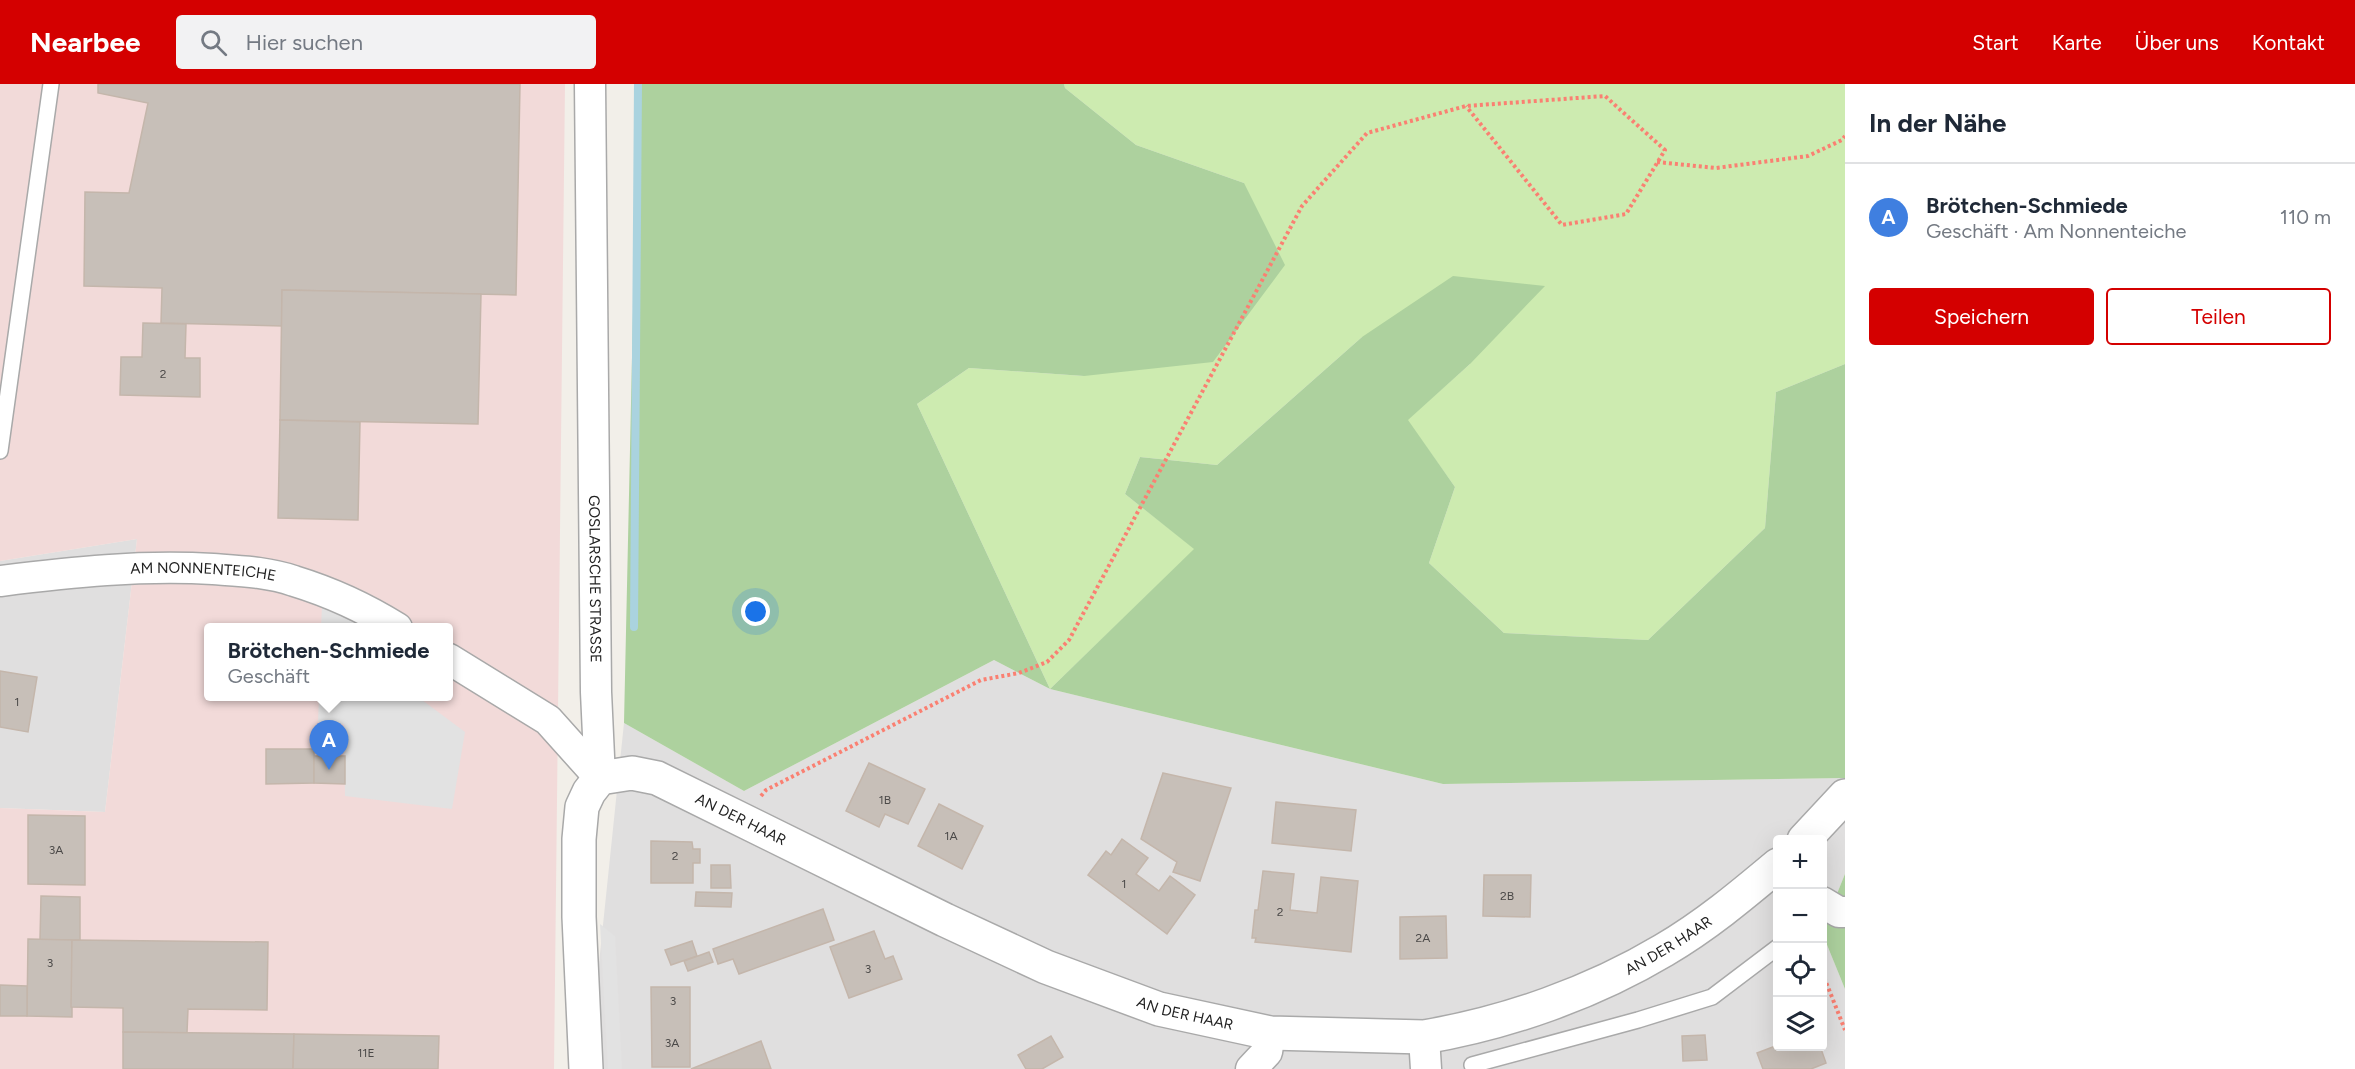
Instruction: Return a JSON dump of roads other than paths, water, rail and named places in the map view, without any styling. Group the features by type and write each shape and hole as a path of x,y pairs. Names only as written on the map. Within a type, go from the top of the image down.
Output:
{"street":[{"name":"GOSLARSCHE STRASSE","path":"590,84 596,692 600,778"},
{"name":"AM NONNENTEICHE","path":"0,581 99,569 164,566 247,571 293,580 362,607 390,623"},
{"path":"453,661 548,720 600,778 589,792 582,807 579,839 579,918 586,1069"},
{"name":"AN DER HAAR","path":"600,778 632,773 657,778 1046,967 1159,1009 1270,1033 1424,1037 1448,1033 1536,1008 1603,982 1664,950 1717,915 1773,869"},
{"path":"1809,835 1845,796"},
{"path":"1251,1069 1267,1052 1270,1033"},
{"path":"1424,1037 1426,1069"}],"lane":[{"path":"0,451 51,84"},
{"path":"1472,1065 1638,1020 1712,997 1773,951"}],"waterway":[{"path":"634,627 638,84"}],"place":[{"name":"Brötchen-Schmiede","path":"329,770"}]}
